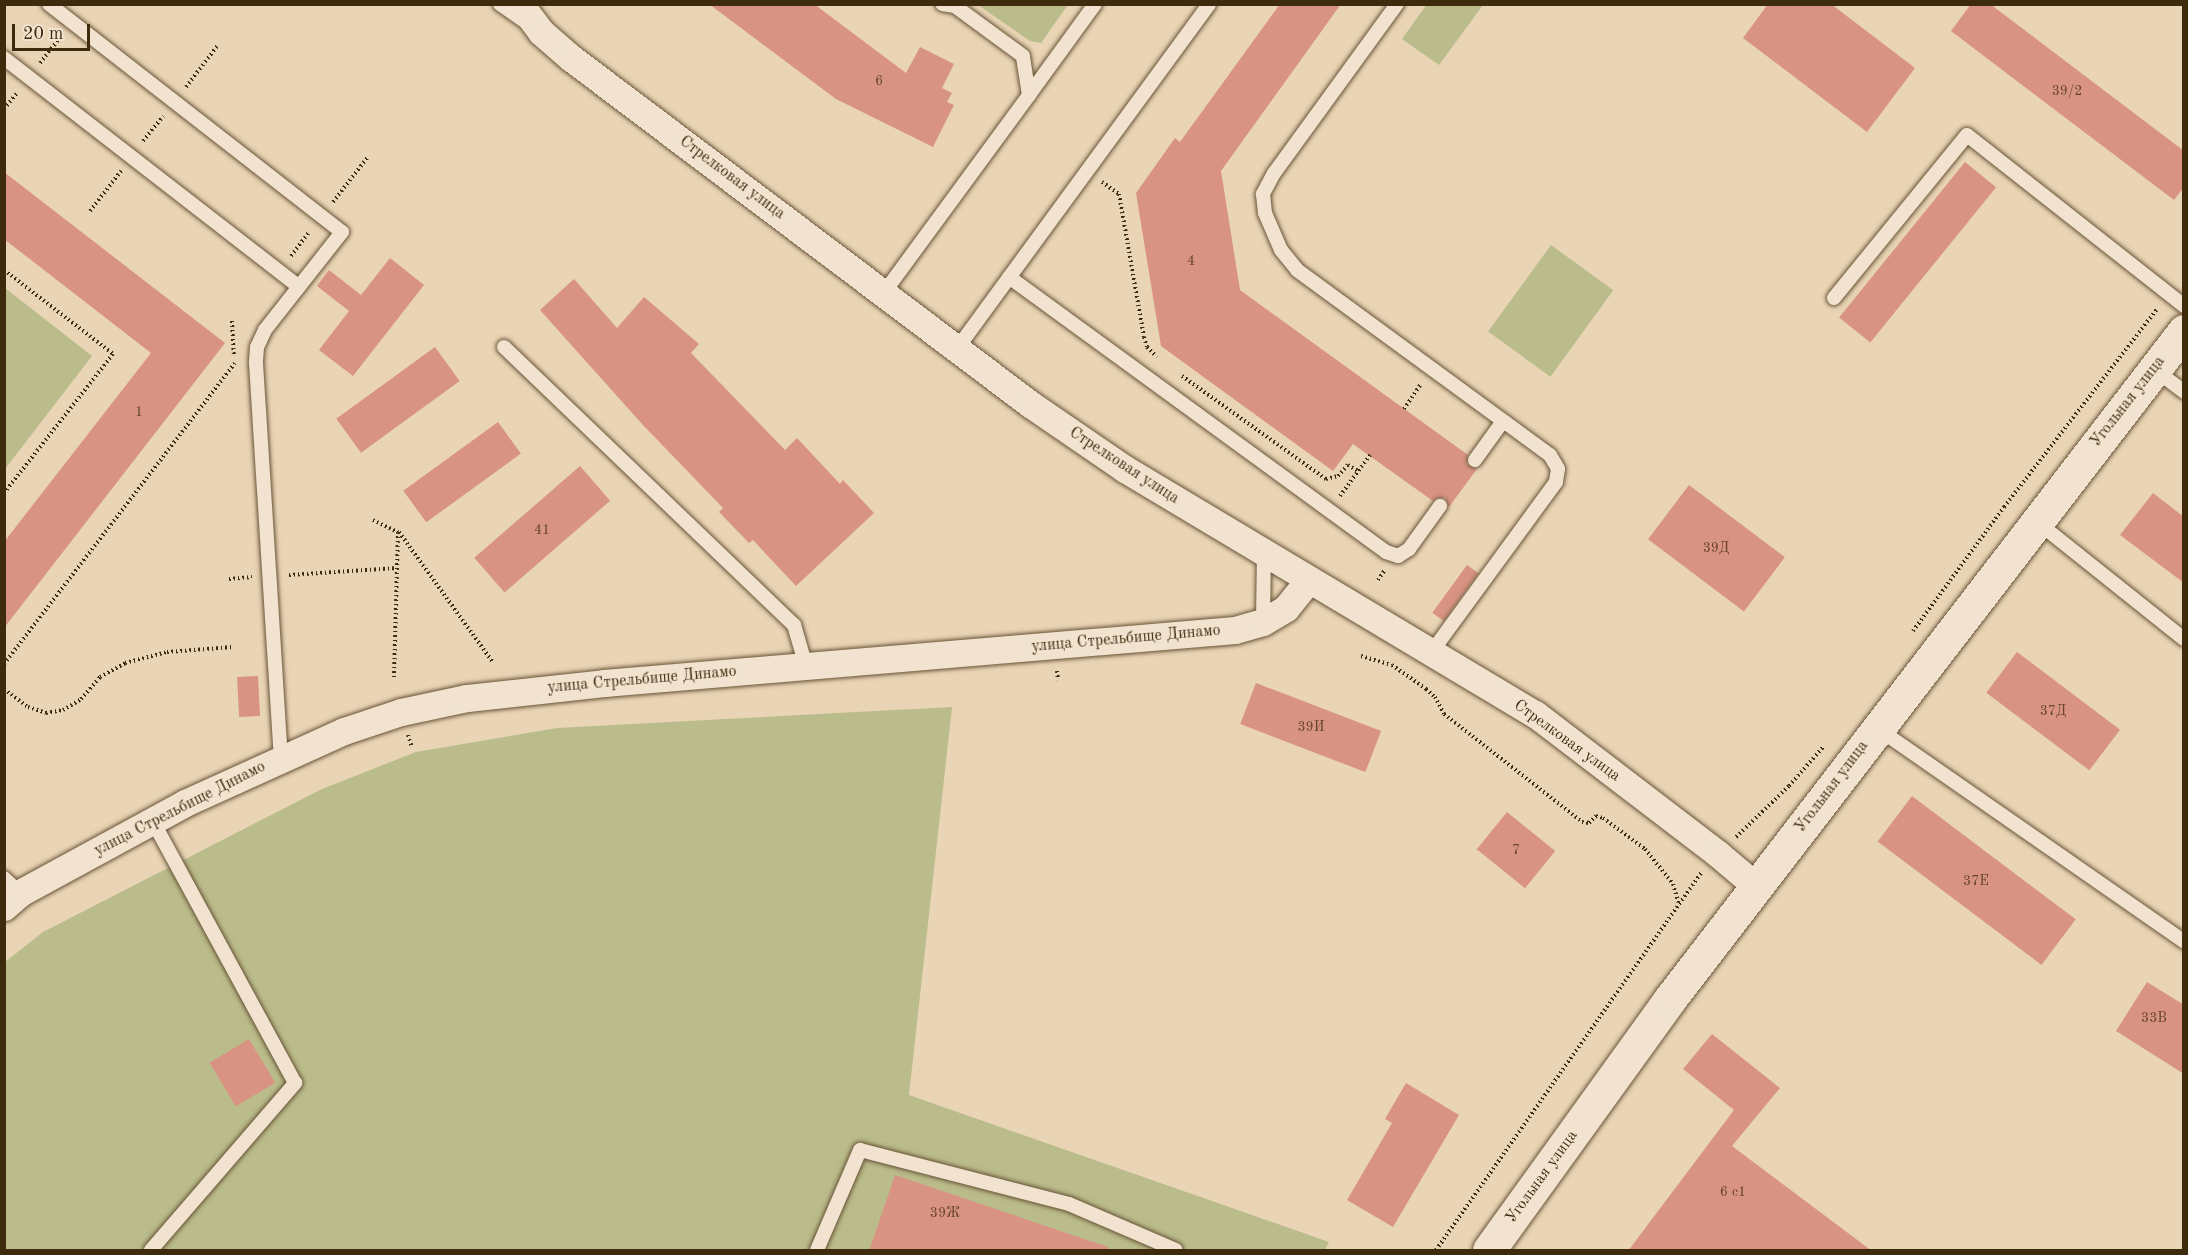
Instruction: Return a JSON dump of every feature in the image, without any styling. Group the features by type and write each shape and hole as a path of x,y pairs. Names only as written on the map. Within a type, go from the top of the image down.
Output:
{"street":[{"name":"Стрелковая улица","path":"520,4 542,32 571,58 956,350 1125,469 1535,714 1718,854 1757,887"},
{"name":"Угольная улица","path":"1489,1251 1670,999 2184,330"},
{"name":"улица Стрельбище Динамо","path":"10,893 281,758 344,731 401,712 467,698 806,666 1235,630 1263,622 1286,608 1309,580"}],"lane":[{"path":"49,4 342,232 266,330 257,347 255,363 281,758"},
{"path":"500,4 542,32"},
{"path":"942,4 955,6 1023,56 1029,95"},
{"path":"883,294 1095,4"},
{"path":"956,350 1209,4"},
{"path":"1397,4 1274,173 1263,194 1264,213 1281,250 1293,265 1550,455 1558,469 1556,482 1431,653"},
{"path":"4,58 299,287"},
{"path":"1834,298 1967,135 2184,306"},
{"path":"1009,277 1386,552 1398,556 1409,549 1440,507"},
{"path":"504,347 794,625 806,666"},
{"path":"2154,369 2184,392"},
{"path":"1474,460 1503,420"},
{"path":"2036,521 2184,639"},
{"path":"1263,622 1264,553"},
{"path":"1877,728 2184,941"},
{"path":"151,1251 295,1083 153,821"},
{"path":"817,1251 860,1150 1070,1204 1176,1251"}],"path":[{"path":"4,109 72,22"},
{"path":"90,211 218,45"},
{"path":"1119,194 1144,337 1147,347 1164,362"},
{"path":"4,270 113,354 4,494"},
{"path":"1908,637 2004,507 2168,295"},
{"path":"4,664 235,366 232,321"},
{"path":"1173,369 1326,479 1338,476 1348,465 1358,471"},
{"path":"1404,409 1432,369"},
{"path":"1342,493 1370,456"},
{"path":"373,520 398,532 492,661"},
{"path":"394,678 398,532"},
{"path":"229,579 397,568"},
{"path":"4,689 28,707 46,713 63,710 81,699 100,677 125,663 167,652 233,647"},
{"path":"1361,656 1392,665 1426,689 1435,697 1444,714 1582,822 1589,823 1596,816 1603,818 1645,849 1672,884 1679,903"},
{"path":"1437,1251 1679,903 1718,854 1789,786 1832,738"}],"green space":[{"path":"1427,4 1483,5 1439,65 1402,39"},
{"path":"978,5 1067,6 1041,43 1030,41"},
{"path":"1551,245 1613,290 1550,377 1488,332"},
{"path":"5,288 92,356 4,469"},
{"path":"952,707 909,1095 1329,1242 1325,1250 5,1250 5,962 43,932 322,789 416,752 557,728"}],"building":[{"path":"709,4 814,4 906,73 920,47 954,64 942,88 952,93 947,102 954,105 933,147 836,99"},
{"path":"1280,4 1341,4 1221,171 1240,290 1468,455 1467,464 1477,469 1449,507 1445,498 1437,498 1433,501 1353,444 1333,471 1161,346 1136,193 1175,138 1180,142"},
{"path":"1768,4 1831,4 1915,68 1867,132 1743,38"},
{"path":"1971,4 1990,4 2184,151 2184,187 2174,200 1951,31"},
{"path":"1965,162 1996,187 1870,343 1839,317"},
{"path":"4,172 225,343 4,628 4,542 151,353 4,239"},
{"path":"390,258 424,285 353,376 319,350 349,311 317,286 329,270 361,295"},
{"path":"574,279 617,328 644,297 699,344 691,353 785,450 797,438 840,484 843,480 874,513 796,586 753,540 749,543 719,512 723,508 642,424 540,310"},
{"path":"435,347 460,381 361,453 336,419"},
{"path":"498,422 521,454 426,522 403,491"},
{"path":"580,466 610,501 505,593 474,558"},
{"path":"1689,485 1785,557 1744,612 1648,539"},
{"path":"2153,493 2184,517 2184,583 2120,535"},
{"path":"1467,565 1478,573 1444,621 1432,613"},
{"path":"2017,652 2120,730 2089,770 1986,693"},
{"path":"258,676 260,716 239,717 237,677"},
{"path":"1256,683 1381,731 1365,772 1240,724"},
{"path":"1912,796 2076,919 2041,965 1878,842"},
{"path":"1507,812 1555,851 1525,888 1477,849"},
{"path":"2147,982 2184,1005 2184,1074 2116,1031"},
{"path":"1712,1034 1780,1088 1732,1146 1872,1251 1628,1251 1734,1110 1683,1069"},
{"path":"249,1039 275,1083 236,1106 210,1063"},
{"path":"1406,1083 1459,1115 1393,1227 1347,1200 1392,1123 1385,1119"},
{"path":"895,1175 1108,1247 1108,1251 869,1251"}]}
